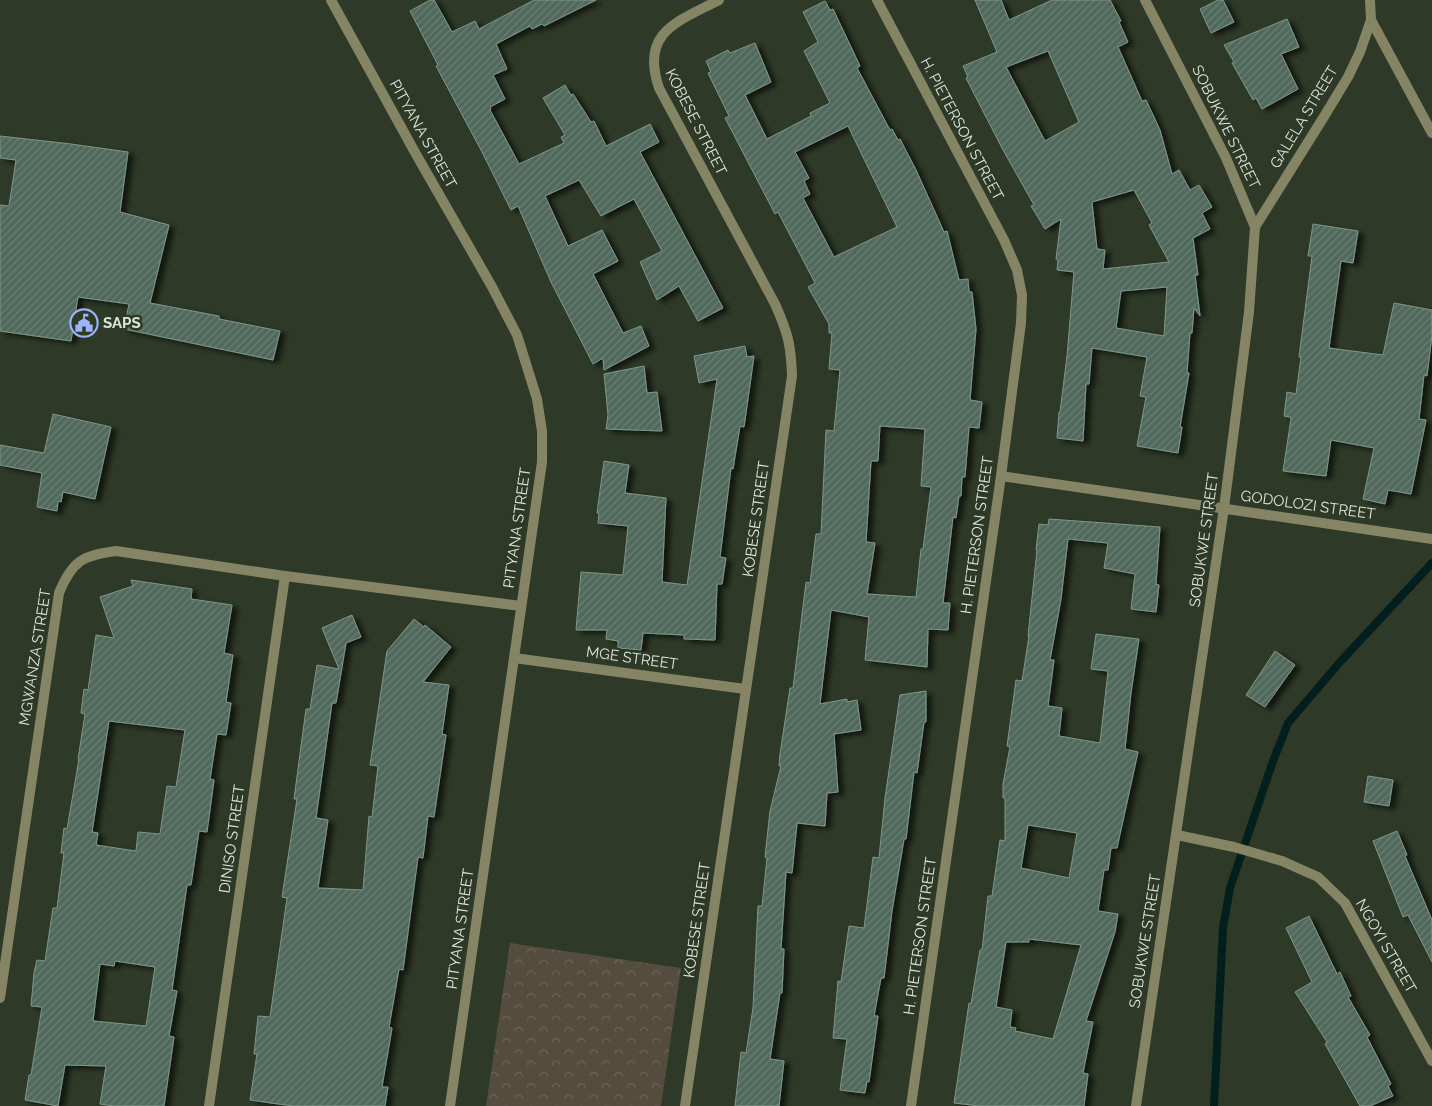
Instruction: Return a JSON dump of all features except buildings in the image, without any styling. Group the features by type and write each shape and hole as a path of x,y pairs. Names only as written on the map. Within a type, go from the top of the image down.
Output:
{"street":[{"name":"PITYANA STREET","path":"331,0 491,285 517,335 536,399 542,431 542,462 450,1106"},
{"name":"KOBESE STREET","path":"685,1106 792,376 791,351 787,331 775,304 659,88 653,71 654,52 662,34 682,19 719,0"},
{"name":"H. PIETERSON STREET","path":"876,0 1004,240 1017,270 1022,296 1021,323 1001,476 911,1106"},
{"name":"SOBUKWE STREET","path":"1136,1106 1224,508 1249,312 1255,227 1226,158 1146,0"},
{"path":"1370,0 1371,20 1432,133"},
{"name":"GALELA STREET","path":"1255,227 1348,77 1360,52 1371,20"},
{"name":"GODOLOZI STREET","path":"1001,476 1432,538"},
{"name":"MGWANZA STREET","path":"0,998 55,613 59,593 66,575 79,561 94,553 116,550 285,576 521,606"},
{"name":"DINISO STREET","path":"209,1106 285,576"},
{"name":"MGE STREET","path":"514,658 745,689"},
{"name":"NGOYI STREET","path":"1177,835 1234,847 1282,861 1318,877 1345,903 1432,1061"}],"green space":[{"path":"510,943 681,968 661,1106 486,1106"}],"waterway":[{"path":"1214,1106 1223,928 1230,888 1288,723 1341,661 1432,563"}],"place":[{"name":"SAPS","path":"84,323"}]}
